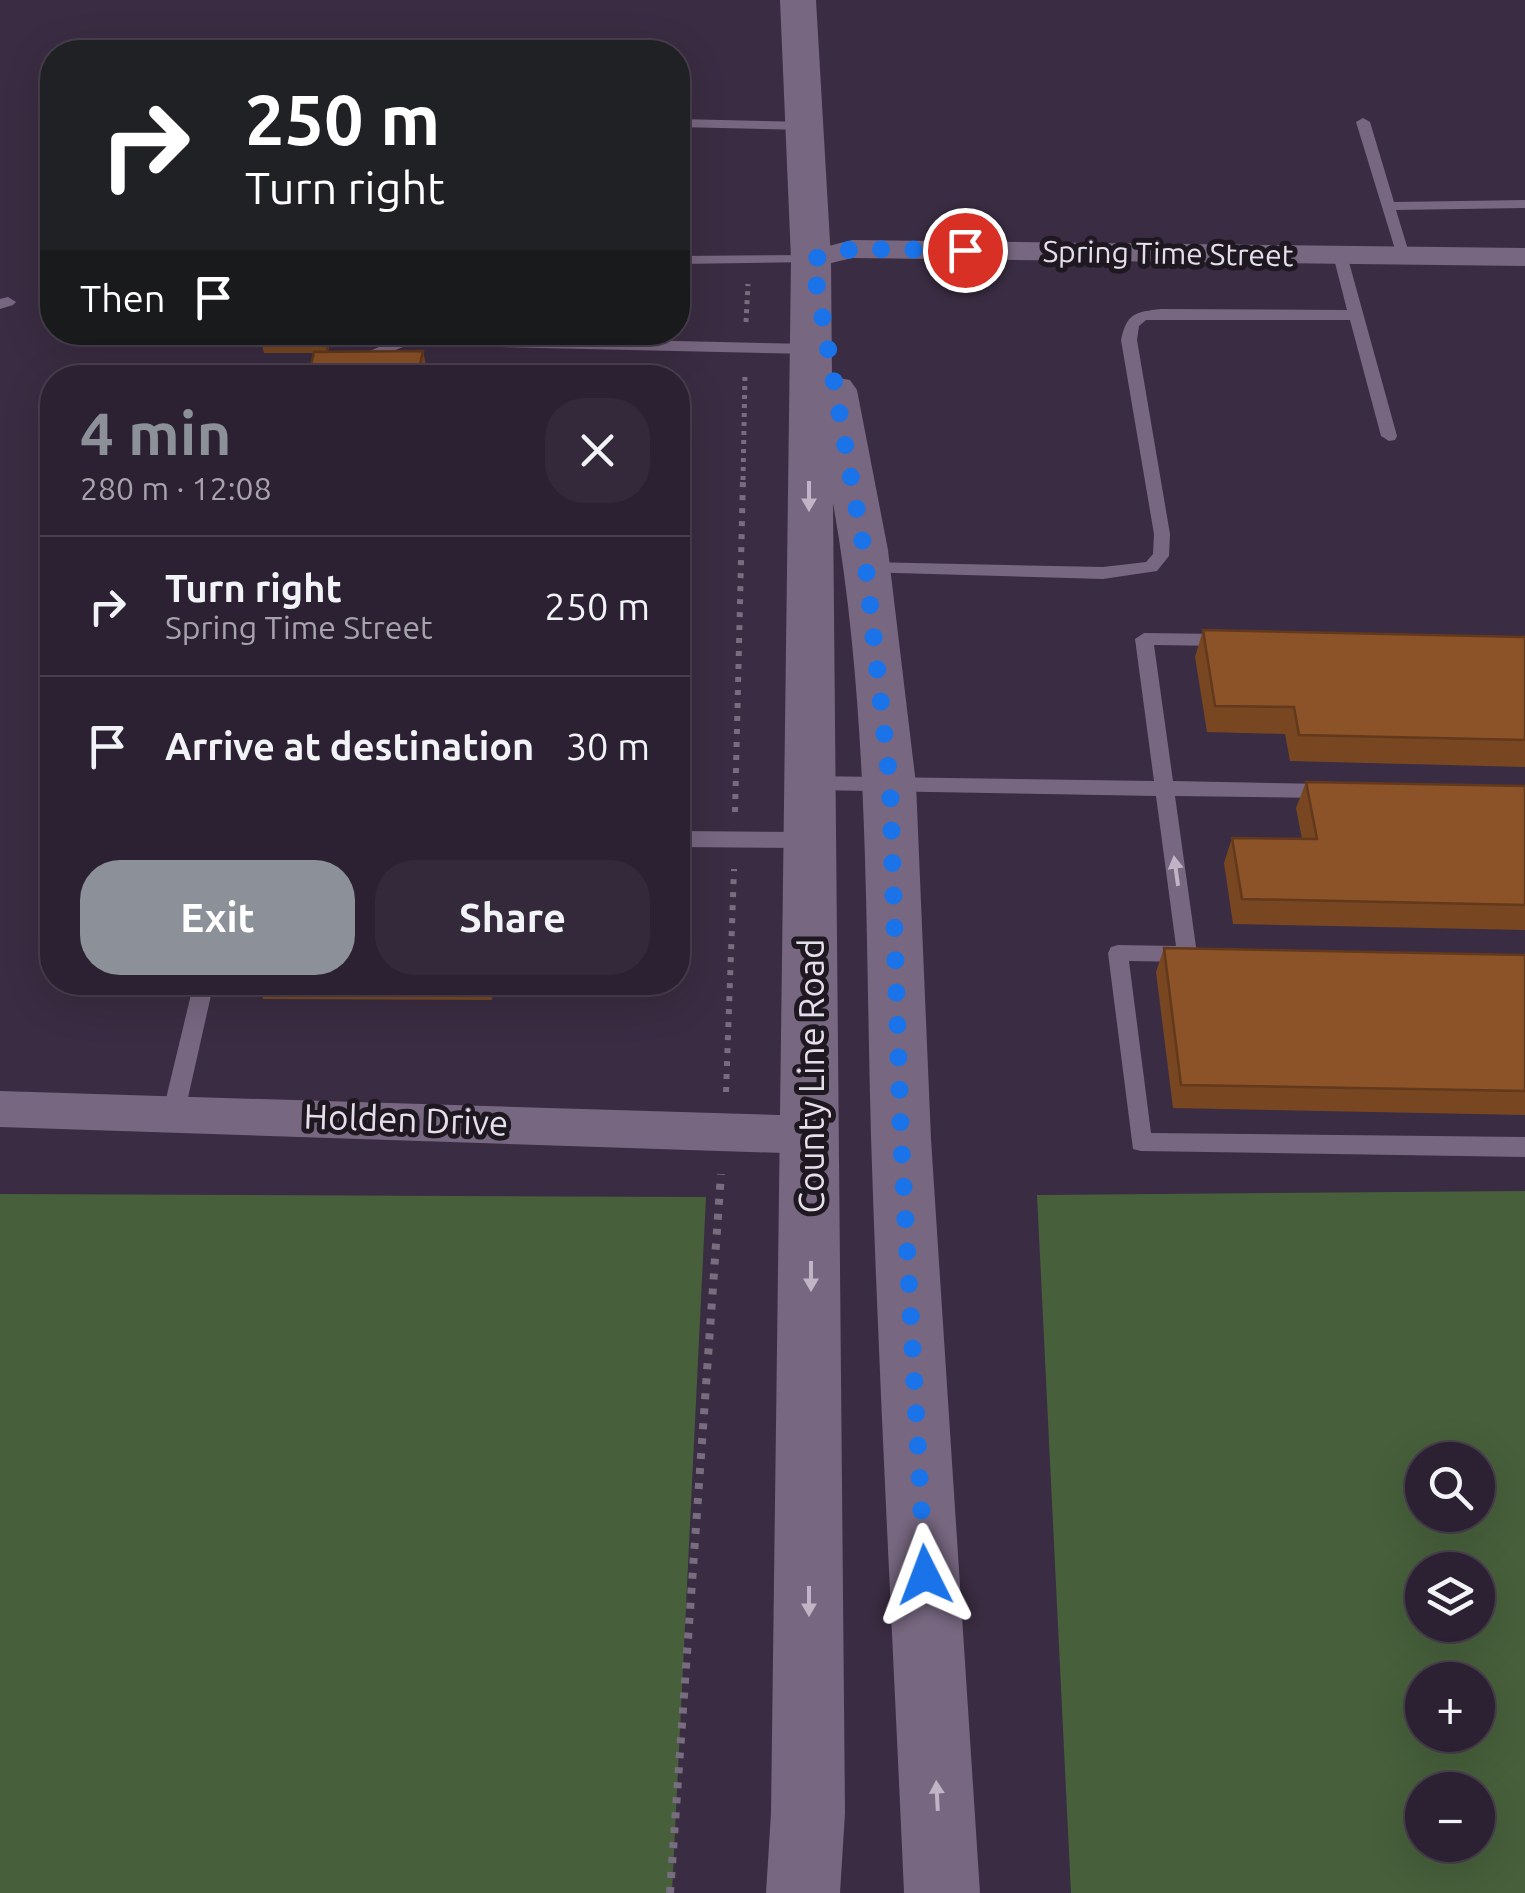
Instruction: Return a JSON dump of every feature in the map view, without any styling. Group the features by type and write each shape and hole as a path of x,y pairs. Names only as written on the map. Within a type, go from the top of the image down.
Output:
{"main road":[{"name":"County Line Road","path":"798,0 812,259 812,1135 808,1813 803,1893"},
{"name":"County Line Road","path":"812,259 867,568 890,784 901,1139 942,1893"}],"street":[{"name":"Spring Time Street","path":"812,259 852,249 1525,257"},
{"name":"Holden Drive","path":"0,1109 812,1135"}],"lane":[{"path":"1363,122 1403,256"},
{"path":"690,124 807,126"},
{"path":"1388,206 1525,204"},
{"path":"1340,255 1389,436"},
{"path":"690,260 812,259"},
{"path":"867,568 1103,574 1151,567 1161,556 1162,534 1129,340 1132,324 1142,316 1161,314 1356,315"},
{"path":"333,364 368,358 390,345"},
{"path":"618,345 810,348"},
{"path":"1240,641 1144,639 1165,788 1197,954 1118,953 1140,1142 1525,1147"},
{"path":"810,783 1354,791"},
{"path":"690,839 810,840"},
{"path":"174,1112 201,995"}],"path":[{"path":"670,1893 724,1130 750,260"}],"green space":[{"path":"1525,1191 1525,1893 1071,1893 1037,1195"},
{"path":"0,1194 706,1197 672,1893 0,1893"}],"building":[{"path":"423,351 420,365 311,365 314,352"},
{"path":"1203,630 1525,637 1525,740 1299,735 1294,707 1215,706"},
{"path":"1306,782 1525,786 1525,905 1242,899 1232,838 1317,839"},
{"path":"1164,948 1525,955 1525,1091 1181,1085"}],"route":[{"path":"925,1575 901,1139 890,784 864,550 812,259 852,249 965,250"}]}
